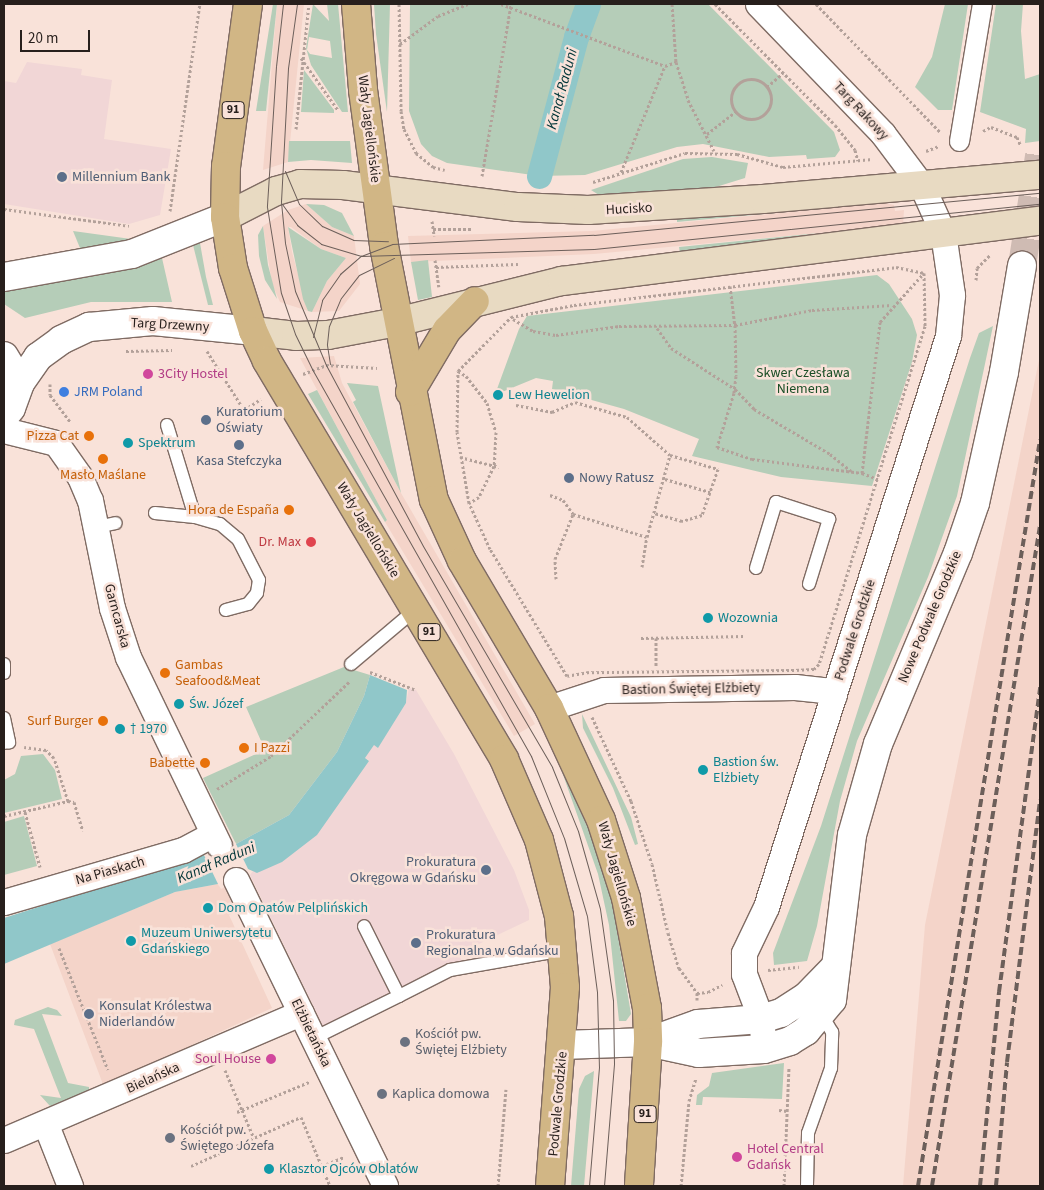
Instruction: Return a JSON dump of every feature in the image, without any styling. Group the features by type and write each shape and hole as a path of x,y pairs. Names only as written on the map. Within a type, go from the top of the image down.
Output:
{"main road":[{"name":"Wały Jagiellońskie","path":"248,4 226,166 225,217 233,268 253,331 276,378 504,759 527,808 549,873 563,950 562,1045"},
{"name":"Wały Jagiellońskie","path":"356,4 363,90 376,190 397,322 428,479 442,522 462,561 549,708 602,820 616,862 642,970 648,1042"},
{"name":"Hucisko","path":"225,217 276,191 300,184 376,190 518,207 588,210 922,186 1040,175"},
{"path":"253,331 320,336 397,322 528,287 600,275 1040,221"},
{"path":"410,392 447,330 476,302"},
{"name":"91","path":"640,1186 648,1042"},
{"name":"Podwale Grodzkie","path":"550,1186 562,1045"}],"street":[{"name":"Targ Rakowy","path":"758,4 883,134 922,186 943,234"},
{"path":"954,141 982,4"},
{"path":"4,277 132,254 225,217"},
{"name":"Podwale Grodzkie","path":"562,1045 648,1042 699,1053 764,1048 761,1019 744,974 744,953 766,908 948,336 952,295 943,234"},
{"name":"Nowe Podwale Grodzkie","path":"764,1048 790,1041 806,1031 832,1000 855,826 878,744 958,553 975,503 1004,372 1022,266"},
{"name":"Targ Drzewny","path":"4,417 11,408 20,382 38,357 50,346 90,327 153,322 253,331"},
{"path":"4,356 20,382"},
{"name":"Garncarska","path":"4,430 56,443 80,477 106,525 112,608 128,657 216,840"},
{"name":"Bastion Świętej Elżbiety","path":"549,708 581,694 604,690 795,687 822,690 834,696"},
{"name":"Na Piaskach","path":"4,902 216,840"},
{"name":"Elżbietańska","path":"236,880 385,1186"},
{"path":"761,1019 781,1013 806,997 836,966"},
{"name":"Bielańska","path":"4,1140 46,1125 301,1013"},
{"name":"Podwale Grodzkie","path":"648,1042 698,1024 761,1019"},
{"path":"46,1125 70,1186"}],"lane":[{"path":"167,424 195,517"},
{"path":"756,568 776,502 829,519 808,584"},
{"path":"155,513 195,517 220,524 238,539 259,580 257,593 248,604 226,610"},
{"path":"357,666 416,610"},
{"path":"4,664 4,673"},
{"path":"4,718 6,742"},
{"path":"364,926 399,996"},
{"path":"314,1038 450,970 563,950"},
{"path":"807,1186 808,1133 831,1068 832,1032 822,1014"}],"path":[{"path":"169,218 200,4"},
{"path":"296,129 301,57 309,4"},
{"path":"399,4 404,128 416,153 433,167"},
{"path":"400,44 438,16 468,4"},
{"path":"501,4 511,6 558,27 665,66 676,62"},
{"path":"672,4 676,62 688,100 707,134 714,152"},
{"path":"715,4 835,125 855,150 858,161"},
{"path":"816,4 954,141 919,154"},
{"path":"482,177 511,6"},
{"path":"301,57 339,115"},
{"path":"621,172 665,66"},
{"path":"767,87 783,73"},
{"path":"754,79 767,87 771,98 766,113 750,119 736,112 731,97 739,83 754,79"},
{"path":"707,134 736,112"},
{"path":"991,127 1017,137 1020,144"},
{"path":"586,185 621,172 685,153 714,152 737,154 783,167 876,159"},
{"path":"4,209 132,227"},
{"path":"430,213 434,236"},
{"path":"977,268 985,256 999,251"},
{"path":"435,260 440,290"},
{"path":"862,473 880,322 892,305 924,273"},
{"path":"730,286 735,326 735,389 717,447 752,458 862,473 878,479"},
{"path":"696,993 680,968 631,800 581,694 490,549 469,503 460,457 456,408 458,371 511,317 516,324 533,331 556,335 619,326 735,326 812,310 892,305"},
{"path":"656,327 672,348 735,389 754,409 830,454 852,472"},
{"path":"118,352 177,350"},
{"path":"197,350 207,350 244,410 266,396"},
{"path":"296,378 326,365 377,368"},
{"path":"458,371 466,376 487,403 493,417 497,440 494,466 479,497 469,503"},
{"path":"55,376 50,381 50,395 75,430"},
{"path":"516,405 552,412 575,402 627,417 670,455 718,469 702,515 682,521 654,513"},
{"path":"642,566 647,536 665,479 670,455"},
{"path":"460,457 499,467"},
{"path":"665,479 710,492"},
{"path":"550,495 563,500 573,514 647,536"},
{"path":"556,579 555,559 573,514"},
{"path":"641,638 744,636"},
{"path":"656,638 656,672"},
{"path":"215,790 271,756 357,666 416,690"},
{"path":"6,742 46,750 60,771 68,801"},
{"path":"4,816 68,801 74,802 83,831"},
{"path":"25,812 42,875"},
{"path":"59,948 112,1080"},
{"path":"69,973 74,971"},
{"path":"784,1186 790,1063"},
{"path":"224,1067 254,1138"},
{"path":"681,1186 689,1101 698,1075"},
{"path":"236,1112 310,1081"},
{"path":"498,1186 506,1089"},
{"path":"779,1110 787,1111"},
{"path":"191,1166 301,1117 331,1186"},
{"path":"322,1166 354,1153"}],"shaded area":[{"path":"277,4 304,4 288,162 263,170"},
{"path":"27,62 82,69 81,75 112,80 104,139 171,149 160,215 129,224 4,204 4,81 16,83"},
{"path":"884,203 894,205 895,211 904,210 903,225 594,254 411,262 408,236 592,231"},
{"path":"306,204 332,227 354,236 360,284 339,311 312,312 327,281 346,258 321,249 291,227 288,227 292,252 308,311 280,302 272,284 263,226 288,210"},
{"path":"1040,355 1040,1186 903,1186 925,925"},
{"path":"334,356 342,383 401,493 535,724 514,736 385,522 387,520 300,358"},
{"path":"409,688 416,690 454,754 514,870 529,910 529,920 458,954 465,967 326,1032 250,875 253,871 258,873 369,760 365,758 374,744 378,747 406,703"},
{"path":"218,884 221,889 225,887 236,912 229,915 272,1008 194,1044 166,1062 104,1087 50,944 175,892"}],"green space":[{"path":"273,4 277,4 266,111 256,111"},
{"path":"313,4 329,21 327,4 338,4 348,112 342,112 311,65 306,48","holes":["309,37 330,41 332,58 310,54 307,50"]},
{"path":"374,4 390,4 387,112 376,34"},
{"path":"410,4 708,4 834,132 840,150 835,157 807,159 806,155 769,157 703,144 677,147 585,175 539,176 447,163 432,156 421,144 409,111"},
{"path":"945,4 968,4 952,110 938,110 915,87 932,57"},
{"path":"996,4 1023,4 1021,31 1025,79 1040,74 1040,141 1025,143 1026,129 980,112"},
{"path":"304,70 334,110 334,113 301,112"},
{"path":"289,141 350,141 352,163 311,160 288,162"},
{"path":"712,157 748,163 745,178 706,190 599,195 591,190 683,159"},
{"path":"306,204 324,205 342,213 354,236 332,227"},
{"path":"838,205 839,207 677,222 677,218"},
{"path":"263,226 268,265 277,299 265,280 259,256 258,235"},
{"path":"288,227 321,249 346,258 327,281 312,312 308,311 303,299"},
{"path":"73,231 131,239 128,243 89,252 80,248"},
{"path":"819,233 680,253 679,247"},
{"path":"200,243 213,305 208,305 193,245"},
{"path":"162,258 172,302 91,302 25,318 4,304 4,289 100,275"},
{"path":"428,260 432,297 418,300 411,262"},
{"name":"Skwer Czesława Niemena","path":"877,275 889,284 912,319 917,335 912,362 872,486 781,477 692,456 699,439 624,409 552,389 553,381 536,378 502,392 497,389 519,329 527,316"},
{"path":"993,326 957,496 928,577 857,741 840,801 817,926 807,961 774,965 773,953 821,826 970,358 979,333"},
{"path":"347,383 378,386 401,493 353,402 356,400"},
{"path":"317,390 387,520 385,522 308,394"},
{"path":"344,667 370,675 364,696 337,752 289,815 236,844 203,778 265,750 246,707"},
{"path":"582,714 631,817 638,844 635,845 613,788 583,728"},
{"path":"43,754 55,770 62,799 4,813 4,780 15,774 21,756"},
{"path":"561,769 592,837 612,901 631,1014 626,1021 619,1021 609,925 598,874"},
{"path":"24,816 37,866 4,875 4,822"},
{"path":"48,1007 57,1010 62,1016 42,1014 68,1083 89,1087 89,1091 50,1106 40,1095 61,1098 34,1029 14,1025 15,1020"},
{"path":"784,1063 782,1099 703,1097 702,1105 696,1105 697,1095 709,1086 712,1073"},
{"path":"594,1071 584,1186 571,1186 579,1089 585,1076"}],"water":[{"path":"370,675 407,690 406,703 378,748 374,745 365,758 369,761 317,835 282,862 257,873 248,869 218,884 175,892 4,964 4,918 236,844 289,815 337,752 364,696"}],"pier":[{"path":"235,842 250,873 219,886 203,853"}],"waterway":[{"name":"Kanał Raduni","path":"539,176 576,37 588,4"}],"tunnel":[{"path":"1022,266 1040,150"}],"tram line":[{"path":"283,4 276,66 267,207 281,293 295,334 312,369 531,756 564,838 587,916 597,992 599,1067 589,1186"},
{"path":"297,4 288,68 281,202 285,243 295,291 326,365 423,546 552,767 578,831 600,909 613,1000 614,1064 604,1186"},
{"path":"285,171 299,204 322,226 353,240 388,241"},
{"path":"313,337 322,300 340,274 361,256 392,244 594,235 1040,193"},
{"path":"282,204 297,225 321,244 361,256 594,249 1040,204"},
{"path":"330,364 327,344 329,326 341,298 359,275 394,258"}],"railway":[{"path":"918,1186 1040,440"},
{"path":"932,1186 1040,526"},
{"path":"980,1186 999,992 1040,687"},
{"path":"996,1186 1007,1062 1040,800"}],"place":[{"name":"Millennium Bank","path":"62,177"},
{"name":"3City Hostel","path":"148,374"},
{"name":"JRM Poland","path":"64,392"},
{"name":"Lew Hewelion","path":"498,395"},
{"name":"Kuratorium Oświaty","path":"206,420"},
{"name":"Pizza Cat","path":"89,436"},
{"name":"Spektrum","path":"128,443"},
{"name":"Kasa Stefczyka","path":"239,445"},
{"name":"Masło Maślane","path":"103,459"},
{"name":"Nowy Ratusz","path":"569,478"},
{"name":"Hora de España","path":"289,510"},
{"name":"Dr. Max","path":"311,542"},
{"name":"Wozownia","path":"708,618"},
{"name":"Gambas Seafood&Meat","path":"165,673"},
{"name":"Św. Józef","path":"179,704"},
{"name":"Surf Burger","path":"103,721"},
{"name":"† 1970","path":"120,729"},
{"name":"I Pazzi","path":"244,748"},
{"name":"Babette","path":"205,763"},
{"name":"Bastion św. Elżbiety","path":"703,770"},
{"name":"Prokuratura Okręgowa w Gdańsku","path":"486,870"},
{"name":"Dom Opatów Pelplińskich","path":"208,908"},
{"name":"Muzeum Uniwersytetu Gdańskiego","path":"131,941"},
{"name":"Prokuratura Regionalna w Gdańsku","path":"416,943"},
{"name":"Konsulat Królestwa Niderlandów","path":"89,1014"},
{"name":"Kościół pw. Świętej Elżbiety","path":"405,1042"},
{"name":"Soul House","path":"271,1059"},
{"name":"Kaplica domowa","path":"382,1094"},
{"name":"Kościół pw. Świętego Józefa","path":"170,1138"},
{"name":"Hotel Central Gdańsk","path":"737,1157"},
{"name":"Klasztor Ojców Oblatów","path":"269,1169"}]}
